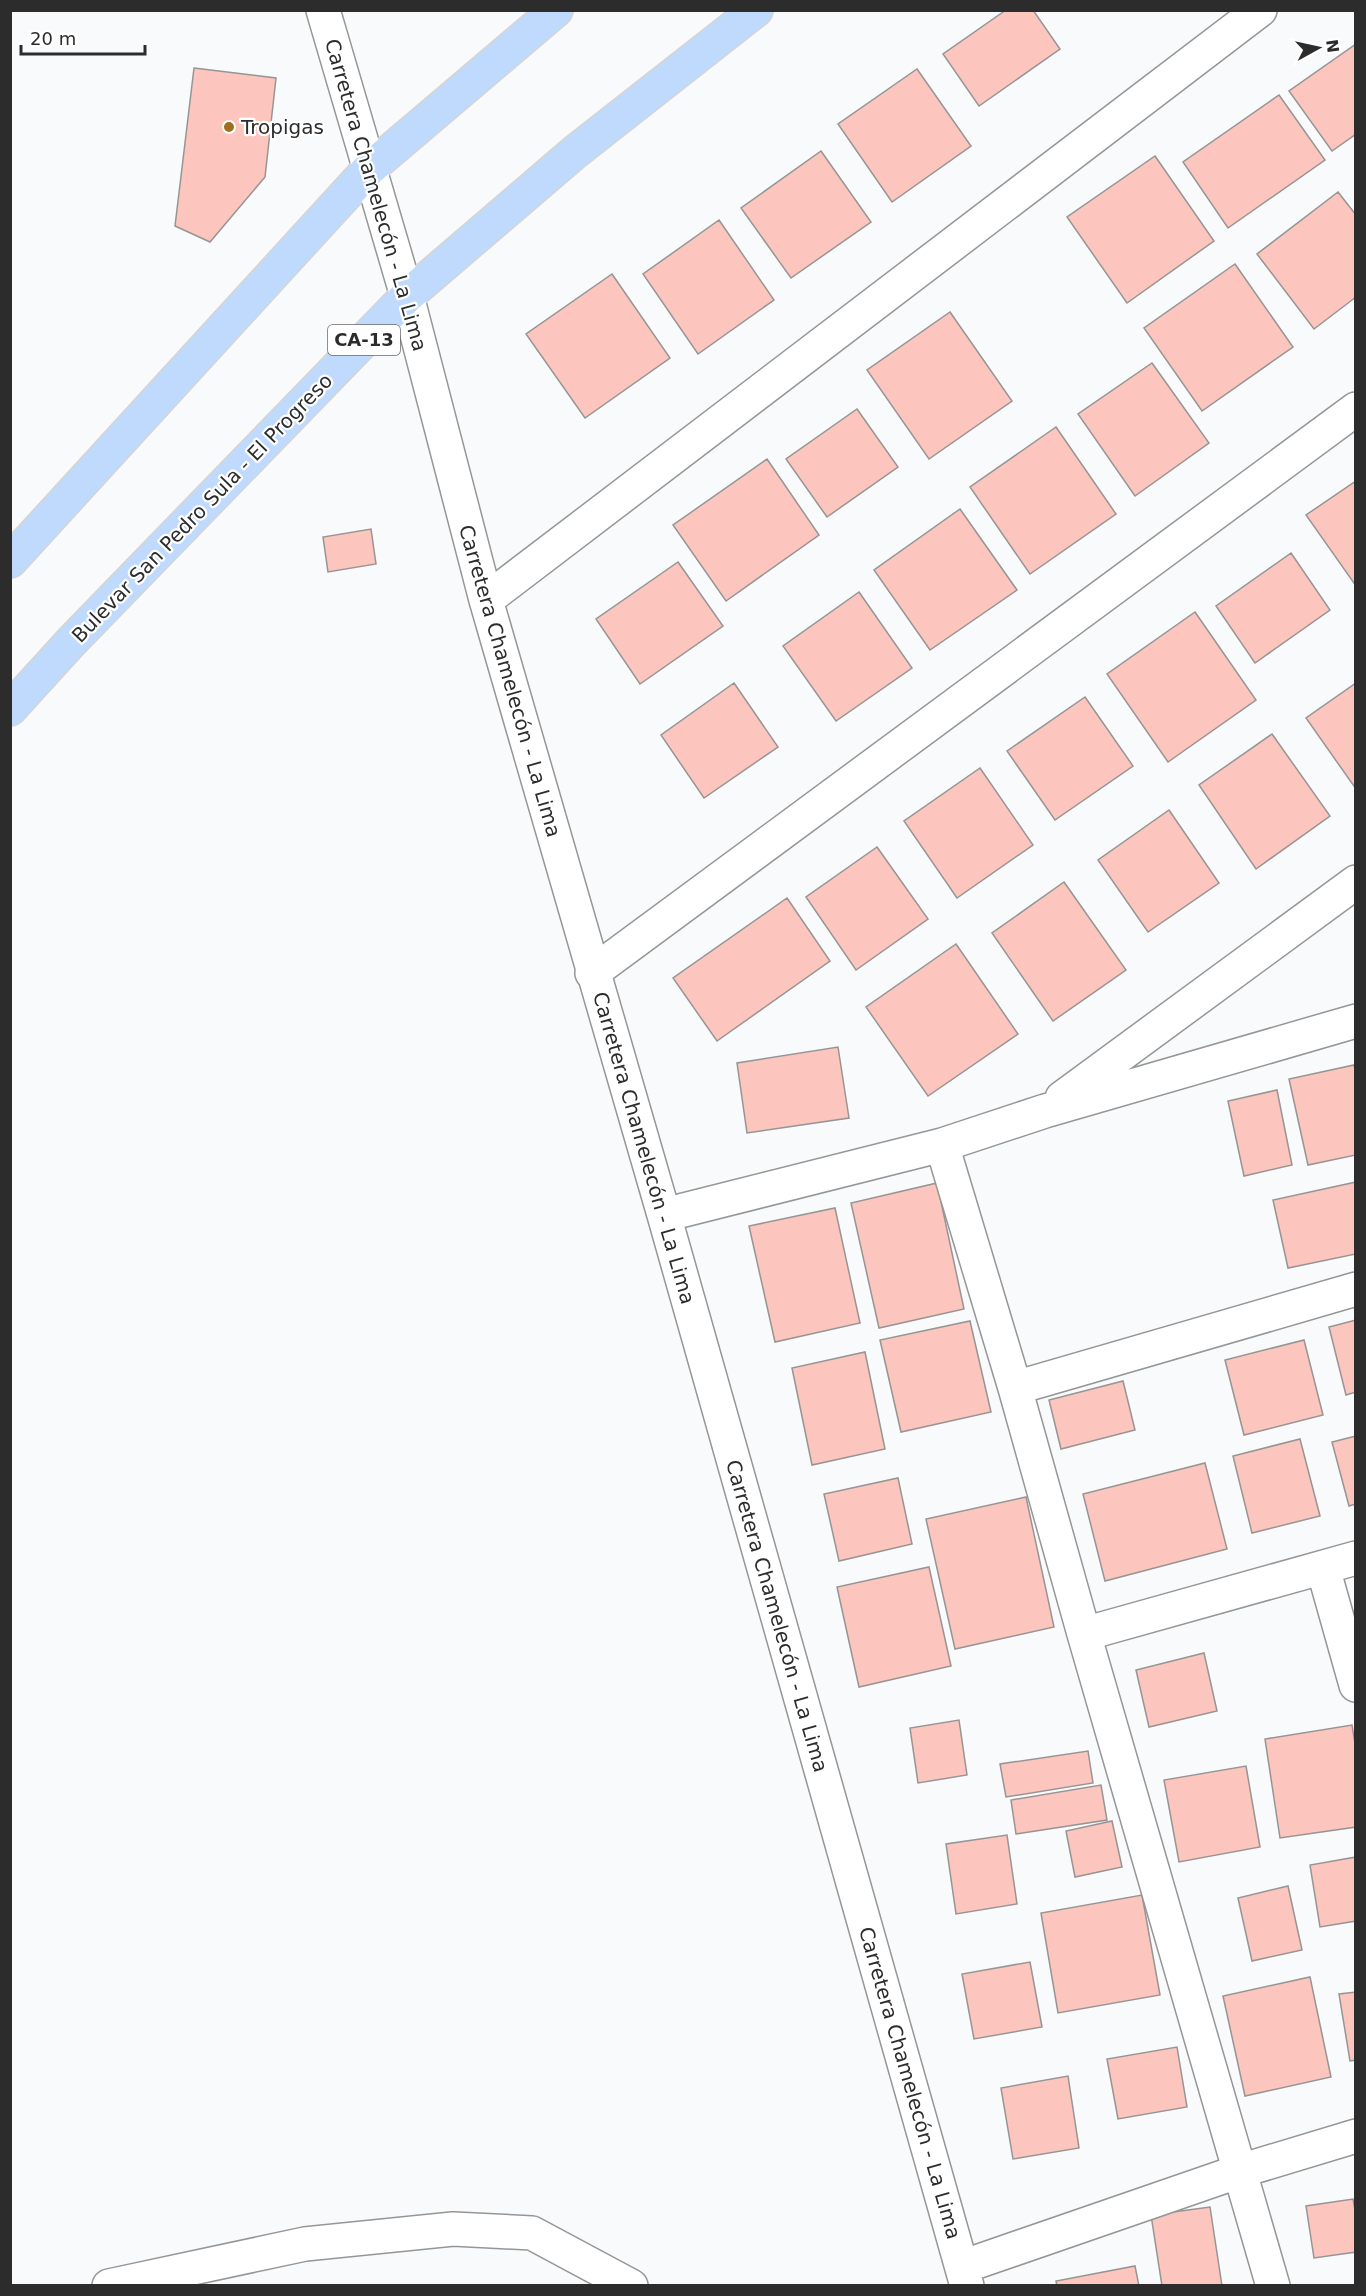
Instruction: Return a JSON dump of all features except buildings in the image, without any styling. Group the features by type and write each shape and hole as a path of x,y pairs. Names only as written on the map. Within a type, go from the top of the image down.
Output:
{"main road":[{"path":"10,561 369,169 556,10"},
{"name":"Bulevar San Pedro Sula - El Progreso","path":"10,709 71,642 407,296 575,152 756,10"}],"street":[{"name":"Carretera Chamelecón - La Lima","path":"323,10 407,296 486,600 592,973 664,1215 964,2276"},
{"path":"486,600 1260,10"},
{"path":"592,973 1356,409"},
{"path":"1045,1111 1356,882"},
{"path":"664,1215 942,1145 1045,1111 1356,1020"},
{"path":"942,1145 1015,1388 1273,2286"},
{"path":"1015,1388 1356,1289"},
{"path":"1084,1634 1356,1558"},
{"path":"1323,1568 1356,1684"},
{"path":"964,2276 1240,2171 1356,2136"},
{"path":"109,2286 305,2244 453,2229 532,2233 631,2286"}],"place":[{"name":"Tropigas","path":"229,127"}]}
